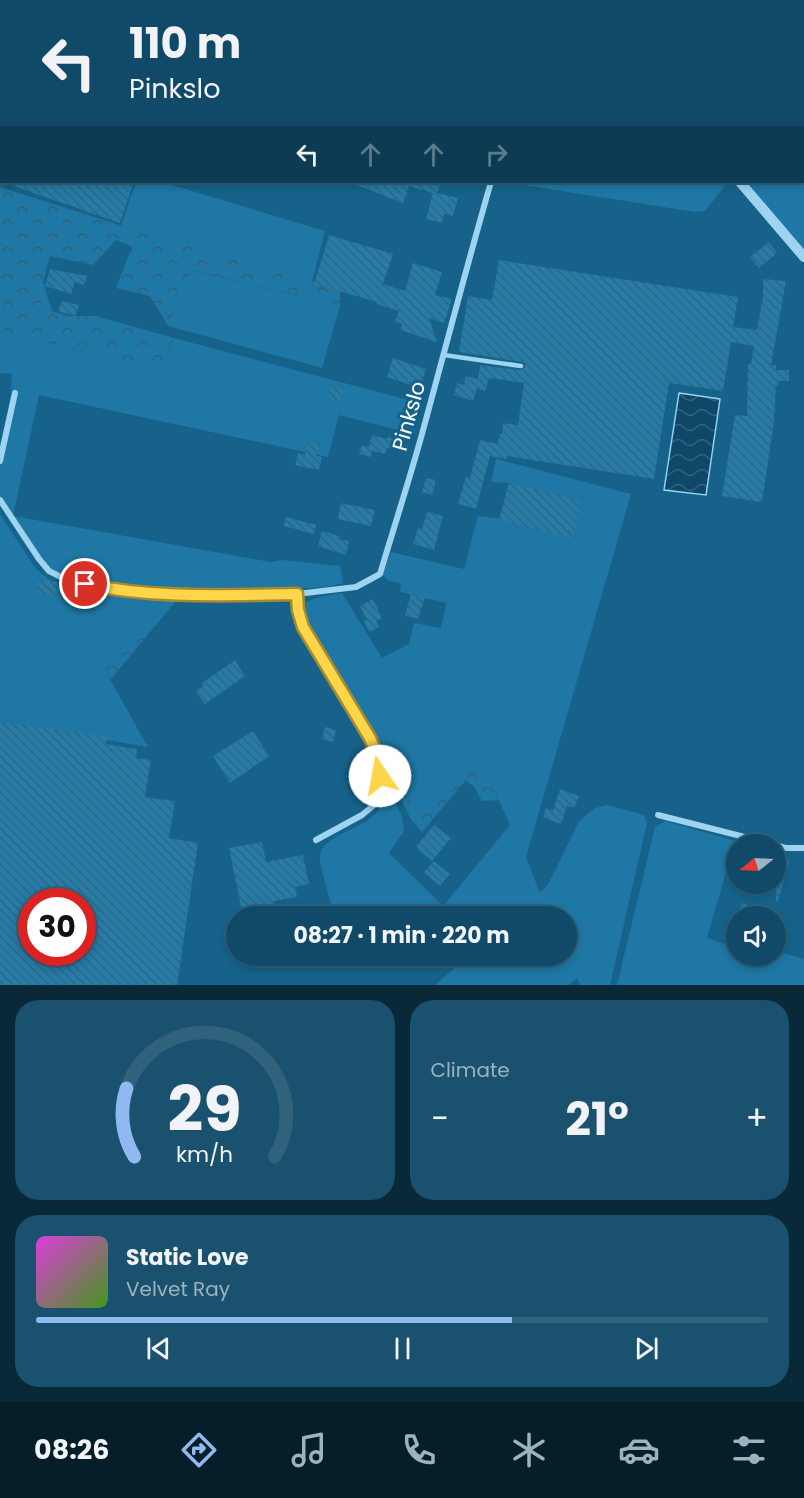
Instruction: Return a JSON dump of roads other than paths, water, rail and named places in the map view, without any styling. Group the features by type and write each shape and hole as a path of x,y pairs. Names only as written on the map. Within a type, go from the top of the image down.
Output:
{"street":[{"name":"Pinkslo","path":"0,500 49,571 63,578 108,588 156,594 297,594 356,587 380,574 444,355 491,183"},
{"path":"741,183 804,257"},
{"path":"0,461 15,393"},
{"path":"297,594 298,610 303,627 370,738 378,758 380,776 374,805 362,815 316,840"},
{"path":"658,815 731,834"},
{"path":"786,848 804,848"}],"lane":[{"path":"444,355 521,366"}],"water":[{"path":"679,393 720,399 706,495 664,490"}]}
